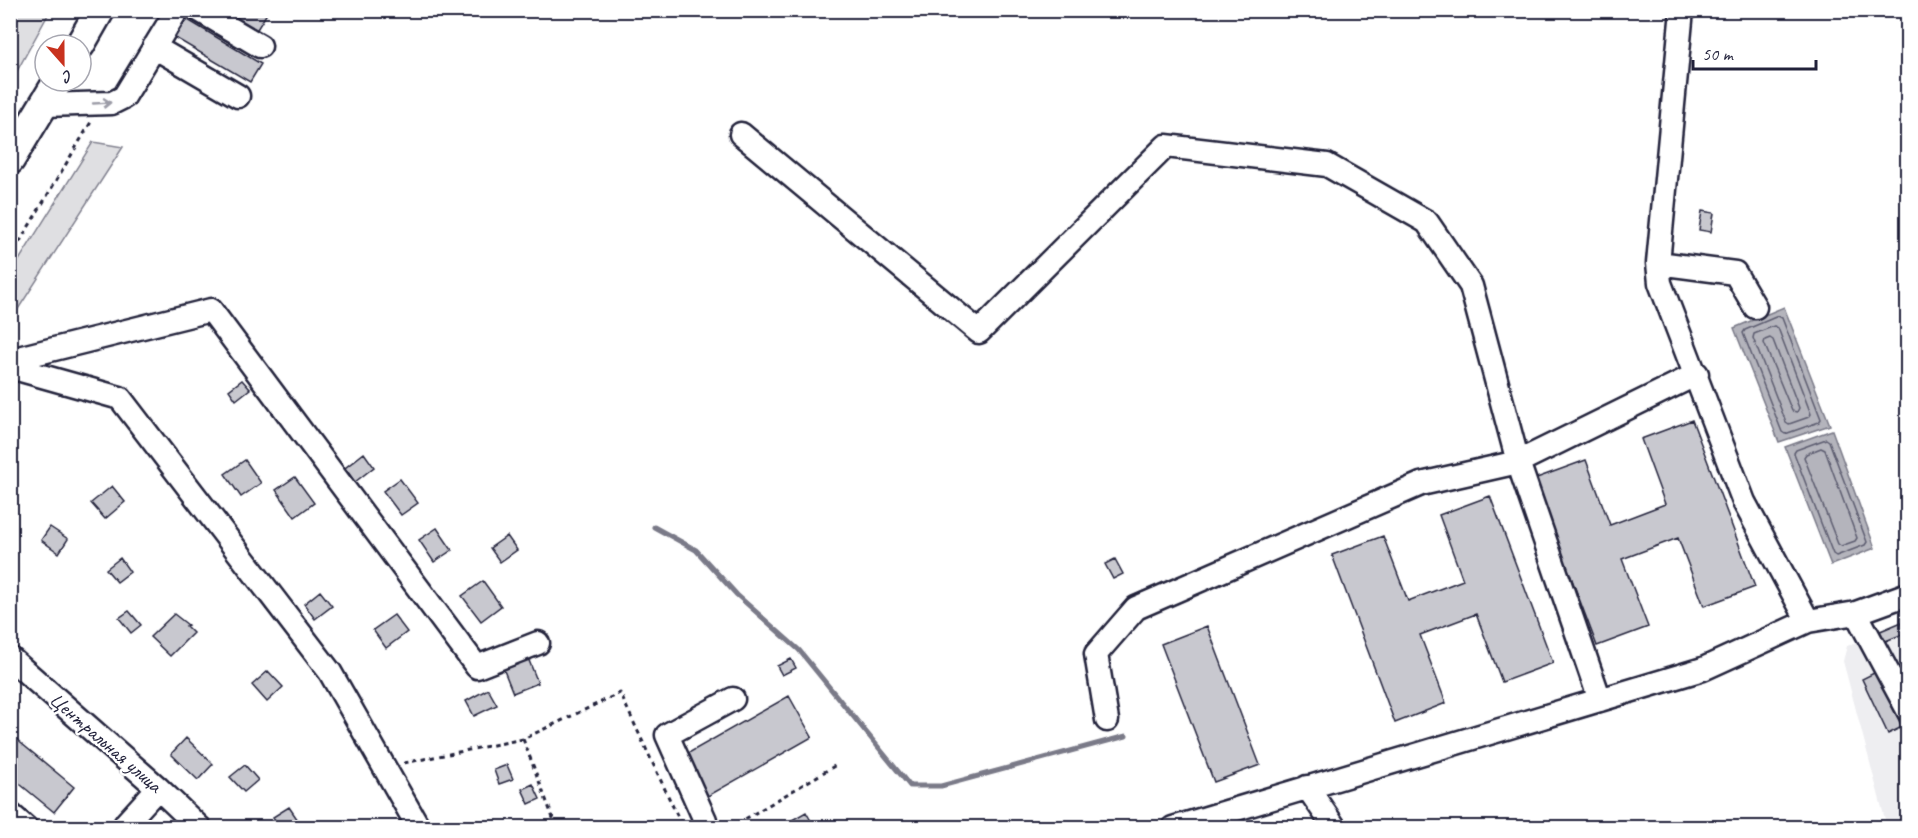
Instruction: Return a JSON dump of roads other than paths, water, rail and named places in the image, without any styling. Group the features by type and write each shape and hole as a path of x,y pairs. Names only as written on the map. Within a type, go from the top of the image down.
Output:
{"main road":[{"path":"87,33 100,10"},
{"path":"10,160 51,93"}],"street":[{"path":"51,93 102,104 112,103 124,97 177,10"},
{"path":"199,10 260,46"},
{"path":"1679,13 1658,262 1660,283 1697,374 1744,502 1808,621"},
{"path":"154,47 238,96"},
{"path":"741,134 979,332 1166,146 1327,165 1427,222 1471,286 1518,462 1600,700"},
{"path":"1658,262 1735,273 1755,307"},
{"path":"10,360 211,309 477,667 538,643"},
{"path":"10,367 120,398 330,672 418,828"},
{"path":"1107,720 1096,654 1136,608 1421,484 1518,462 1697,374"},
{"path":"1173,828 1703,669 1808,621 1856,613 1908,594"},
{"path":"1856,613 1908,710"},
{"name":"Центральная улица","path":"10,658 158,788 200,828"},
{"path":"701,825 667,735 733,699"},
{"path":"125,826 158,788"},
{"path":"1307,788 1335,828"},
{"path":"10,814 26,828"}],"water":[{"path":"1784,307 1830,425 1779,442 1734,328"},
{"path":"1832,430 1875,548 1831,565 1785,447"}],"waterway":[{"path":"654,527 696,550 737,595 799,650 910,786 941,786 1126,736"}]}
